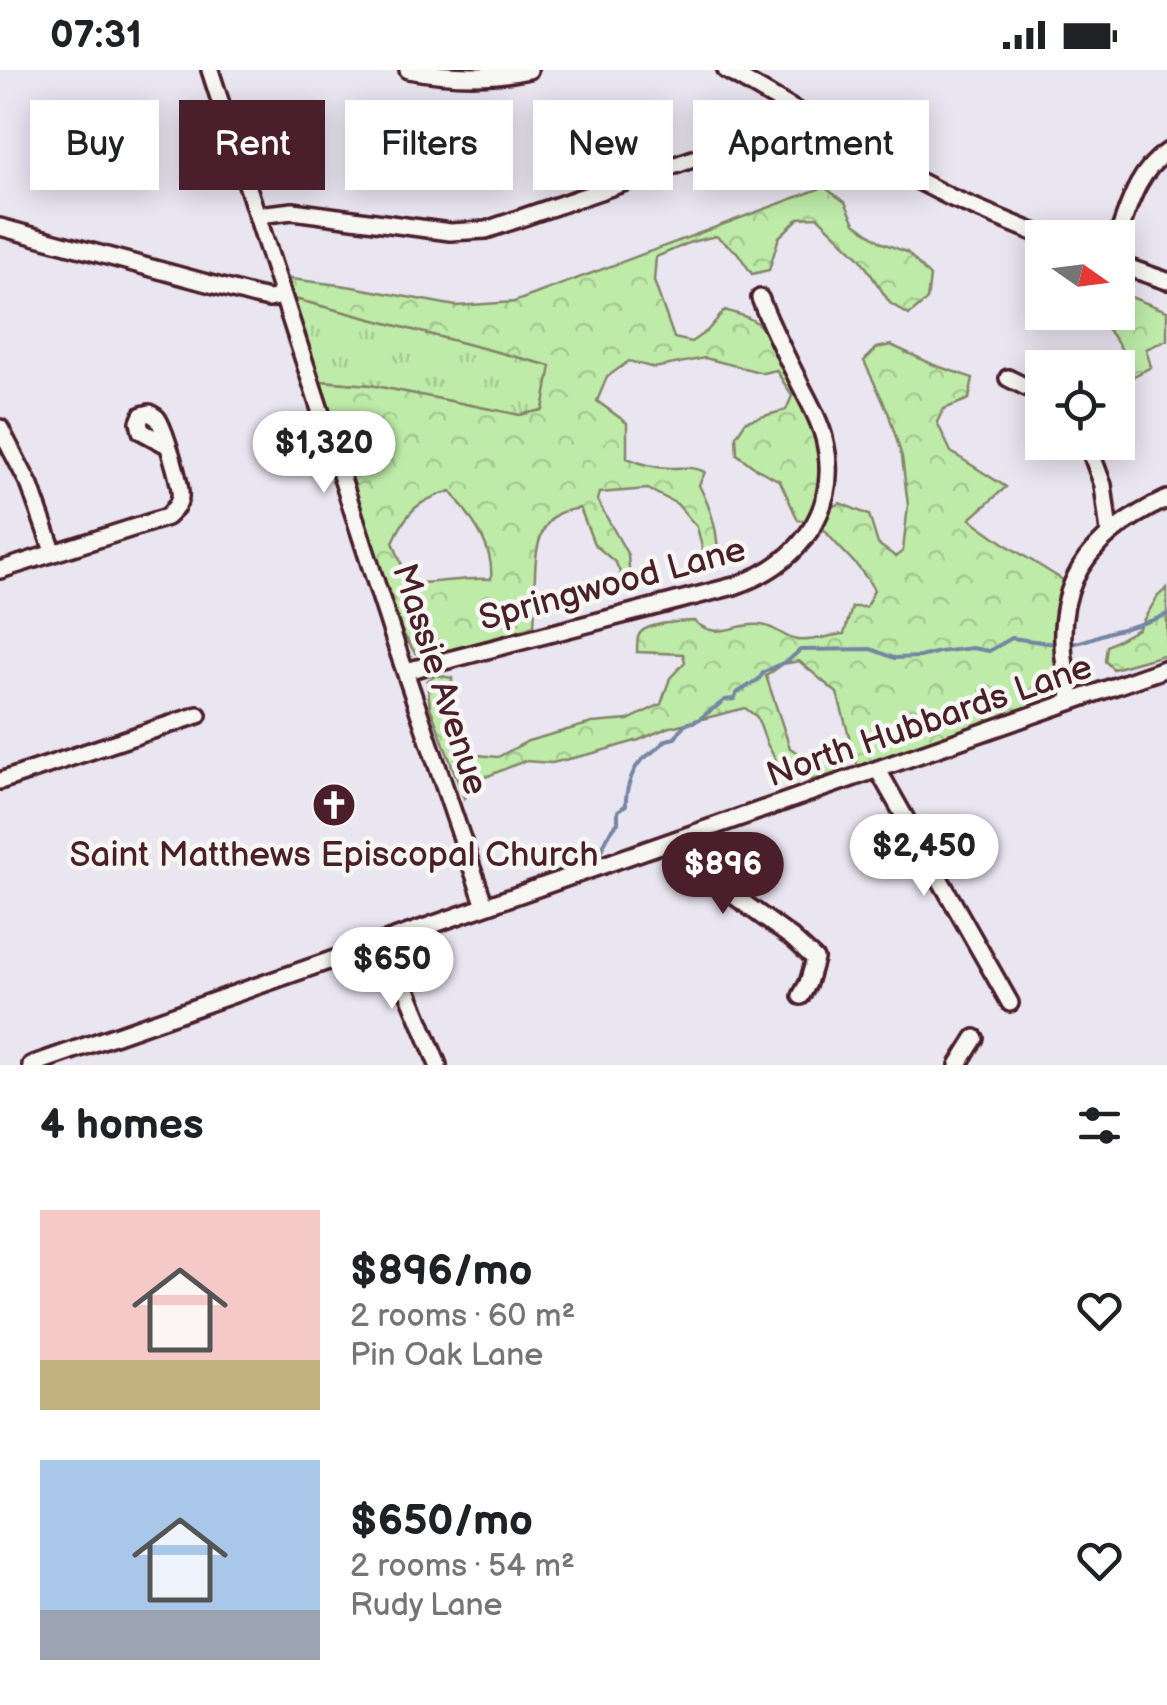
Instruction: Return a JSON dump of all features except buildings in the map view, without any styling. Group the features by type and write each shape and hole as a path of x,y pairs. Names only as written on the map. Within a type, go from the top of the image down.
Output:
{"street":[{"name":"Massie Avenue","path":"210,70 485,906"},
{"path":"408,70 454,76 530,70"},
{"path":"726,70 778,100"},
{"path":"1124,220 1143,175 1167,152"},
{"path":"256,215 294,211 450,232 486,230 693,159"},
{"path":"929,186 1025,228"},
{"path":"0,227 255,296 282,296"},
{"path":"1135,270 1167,281"},
{"name":"Springwood Lane","path":"406,671 734,586 768,572 795,551 819,512 826,482 826,448 818,418 770,326 760,298"},
{"path":"1008,378 1025,386"},
{"path":"0,428 30,486 53,552"},
{"path":"0,570 161,520 176,506 181,492 167,445"},
{"path":"1094,460 1104,485 1109,532"},
{"path":"1072,701 1061,638 1076,578 1109,532 1167,499"},
{"name":"North Hubbards Lane","path":"31,1065 1167,668"},
{"path":"0,781 198,715"},
{"path":"878,770 1010,1003"},
{"path":"672,842 678,855 792,938 814,959 802,996"},
{"path":"387,941 438,1065"},
{"path":"958,1065 975,1038"}],"green space":[{"path":"816,190 828,190 845,202 855,223 882,243 907,252 930,277 927,300 909,315 890,303 860,258 818,217 799,218 779,237 769,270 752,274 737,252 716,236 656,257 654,281 674,338 691,342 725,310 757,323 783,357 802,396 815,438 818,476 810,522 798,520 780,481 737,454 736,436 746,421 786,410 792,396 776,370 763,373 705,358 654,368 629,361 607,377 597,401 627,423 627,458 665,468 705,472 699,485 714,524 717,564 704,555 697,527 677,504 648,489 599,493 597,500 628,555 630,580 623,579 616,563 594,544 580,508 561,512 547,524 537,551 534,626 441,657 415,653 401,630 319,381 370,385 520,415 543,410 551,366 291,298 283,278 456,306 514,302","holes":["451,491 489,554 491,579 415,583 403,568 393,542 415,508"]},
{"path":"291,298 552,366 543,410 520,415 370,385 319,381"},
{"path":"1135,299 1167,311 1167,340 1146,349 1151,367 1135,375 1135,350 1121,348 1108,330 1135,330"},
{"path":"891,345 973,378 969,399 944,409 937,422 951,452 1006,487 970,519 1063,580 1055,623 1065,694 858,768 837,693 799,661 783,664 766,676 790,748 803,756 819,753 833,757 836,773 810,780 785,776 757,717 745,708 667,728 594,753 552,763 524,761 483,778 464,798 430,707 427,681 436,675 452,678 453,724 460,742 478,755 498,757 528,741 592,723 628,720 661,704 670,678 685,662 683,654 637,652 638,636 648,628 694,621 719,631 766,626 797,640 844,634 852,607 866,607 874,590 823,528 830,508 840,503 869,515 878,544 896,557 903,551 908,505 902,457 888,412 864,361 877,348"},
{"path":"1167,588 1167,654 1113,669 1105,661 1107,646 1138,629"}],"waterway":[{"path":"1070,644 1167,614"},
{"path":"598,858 618,823 618,811 626,805 629,783 639,763 666,740 675,738 684,725 698,720 725,700 734,699 764,672 800,650 871,649 894,658 972,648 989,651 1012,638 1055,644"}],"place":[{"name":"Saint Matthews Episcopal Church","path":"334,805"}]}
